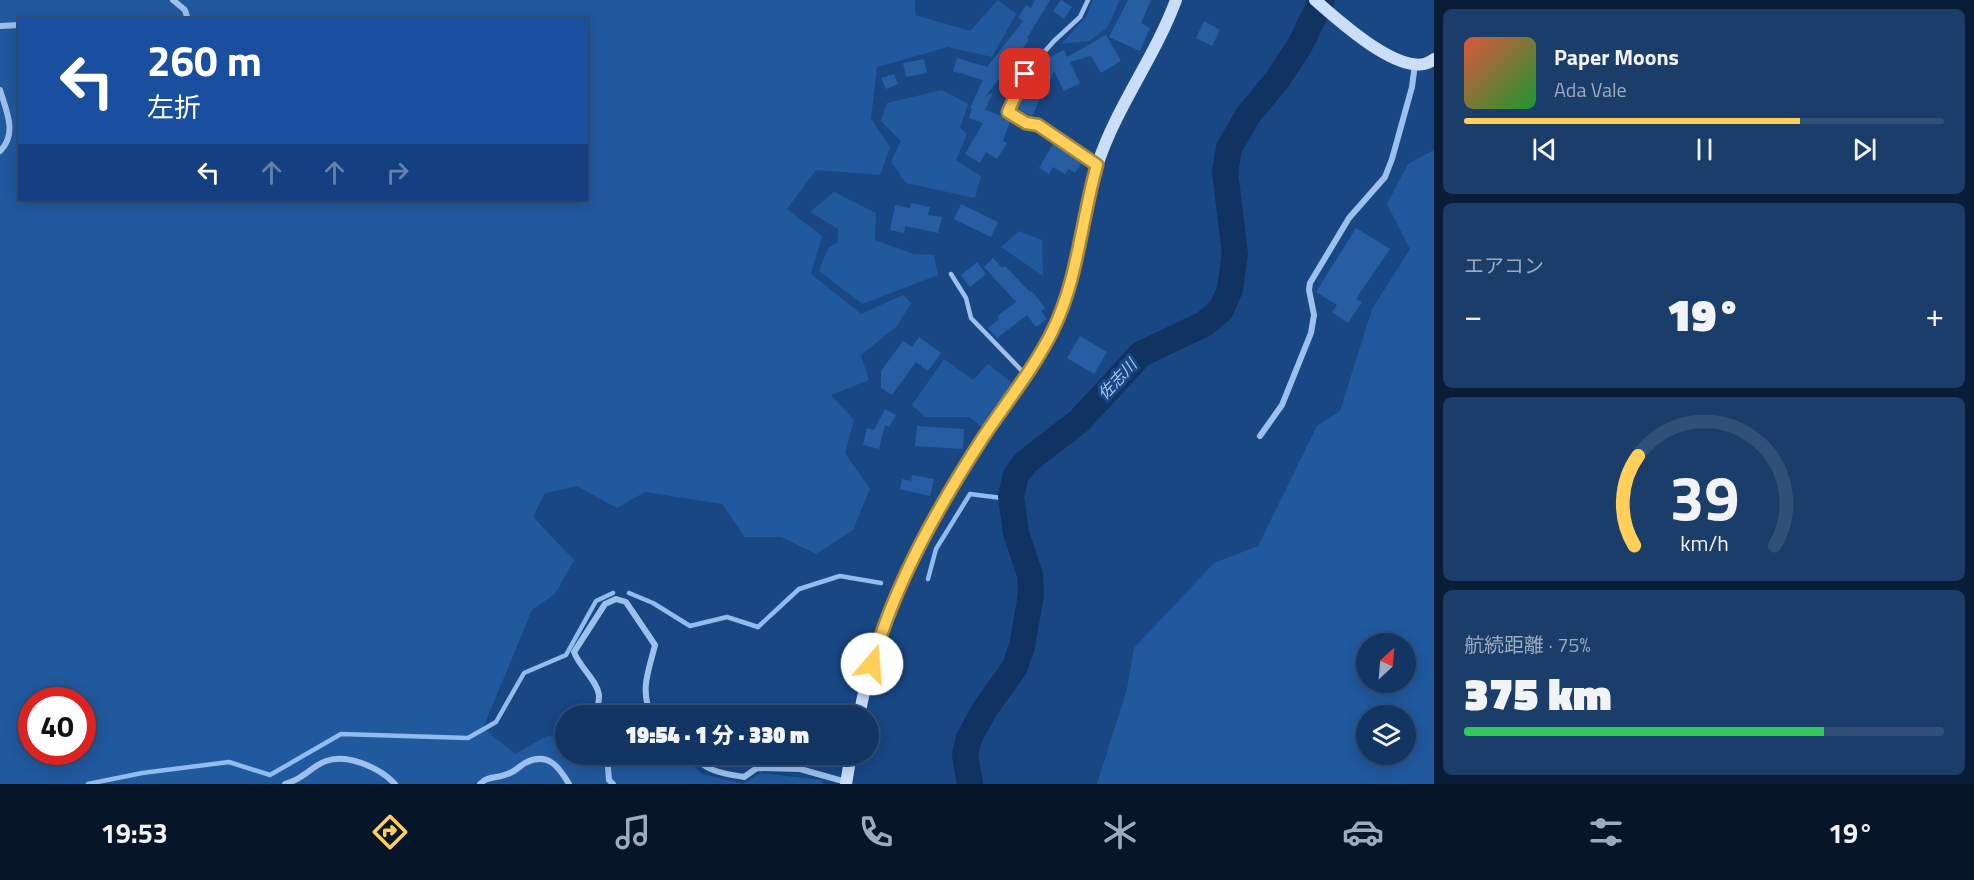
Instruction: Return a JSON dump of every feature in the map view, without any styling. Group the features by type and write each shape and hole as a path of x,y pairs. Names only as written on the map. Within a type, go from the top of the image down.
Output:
{"street":[{"path":"173,0 185,10 187,18"},
{"path":"862,705 878,644 902,583 933,519 1052,332 1071,287 1097,165 1106,140 1167,26 1176,0"},
{"path":"1315,0 1373,47 1395,59 1415,64 1431,62 1434,59"},
{"path":"0,26 18,25"},
{"path":"1260,436 1282,405 1311,333 1314,315 1309,290 1310,283 1349,218 1385,177 1412,87 1415,64"},
{"path":"0,90 10,123 8,139 0,151"},
{"path":"598,705 596,687 578,663 574,652 605,604 616,599 627,602 655,645 644,690 646,705"},
{"path":"285,784 324,762 337,758 364,765 387,776 395,784"},
{"path":"480,784 485,779 508,774 528,762 543,759 558,765 569,784"},
{"path":"608,765 609,780 613,784"},
{"path":"702,765 715,773 744,777 757,768 800,769 846,783 849,765"}],"lane":[{"path":"1088,0 1080,17 1054,41 1025,74 1008,112 1026,123 1038,125 1097,165"},
{"path":"951,274 966,298 970,318 1026,375"}],"shaded area":[{"path":"0,0 915,0 915,15 970,31 998,0 1016,14 992,57 948,47 877,67 871,119 890,147 880,175 816,170 787,209 822,236 811,274 861,314 903,295 911,303 897,326 861,355 869,380 831,395 854,420 845,453 870,489 853,530 816,554 781,537 745,537 722,504 645,492 617,508 577,486 545,493 533,517 574,560 555,594 532,610 483,728 515,754 547,736 555,736 555,765 692,765 702,774 744,784 0,784"},
{"path":"1093,0 1120,0 1107,28 1089,41 1061,44 1086,17"},
{"path":"942,90 968,104 960,128 967,134 956,160 981,176 975,198 906,183 891,162 901,141 881,121 887,103"},
{"path":"1434,150 1434,784 1097,784 1127,689 1134,648 1214,563 1258,546 1317,426 1340,411 1372,309 1410,249 1387,204 1408,164"},
{"path":"834,192 876,213 875,240 913,254 934,255 938,275 862,304 819,271 828,248 838,242 838,229 810,212"},
{"path":"1019,231 1042,240 1043,276 1001,247"},
{"path":"944,359 973,380 988,364 1012,383 983,428 969,417 925,417 912,405"},
{"path":"760,773 822,780 823,784 744,784"}],"building":[{"path":"1035,0 1050,0 1027,38 1029,40 985,97 993,92 985,110 1011,119 1003,141 1007,143 997,159 986,152 980,163 965,154 983,123 969,118 972,109 970,108 983,80 953,71 957,58 987,67 1023,21 1018,18 1026,5 1031,8"},
{"path":"1061,0 1072,7 1064,19 1053,11"},
{"path":"1128,0 1151,0 1141,23 1150,28 1140,51 1109,37"},
{"path":"1204,21 1220,30 1212,46 1196,38"},
{"path":"1106,35 1121,61 1101,73 1091,56 1070,62 1080,83 1064,91 1054,71 1051,78 1026,90 1041,97 1032,116 1016,108 1033,72 1047,65 1044,60 1064,50 1067,57"},
{"path":"924,59 927,73 906,77 903,63"},
{"path":"894,74 898,84 886,89 881,78"},
{"path":"1053,144 1082,162 1075,173 1068,169 1065,174 1053,167 1049,174 1039,168"},
{"path":"911,203 930,207 928,215 942,217 938,233 905,226 904,233 890,230 895,205 910,208"},
{"path":"961,204 998,222 991,237 954,219"},
{"path":"1356,228 1390,249 1356,299 1362,302 1348,323 1332,312 1337,305 1316,292"},
{"path":"993,258 1002,268 1005,266 1030,292 1032,291 1045,308 1041,311 1047,319 1036,327 1027,315 997,338 988,328 999,319 997,316 1016,302 984,267"},
{"path":"977,262 986,274 970,287 961,275"},
{"path":"1080,336 1107,352 1094,374 1067,358"},
{"path":"919,337 941,353 928,371 916,362 892,395 881,388 881,371 903,341 912,347"},
{"path":"885,409 896,415 889,427 885,425 879,449 863,445 867,428 874,430"},
{"path":"917,426 964,429 963,449 915,446"},
{"path":"912,475 934,479 930,496 900,489 902,479 911,481"}],"waterway":[{"name":"佐志川","path":"970,784 965,755 969,738 985,709 1015,667 1022,646 1031,595 1030,575 1016,533 1011,496 1016,475 1026,462 1079,421 1141,354 1204,324 1221,310 1230,289 1235,254 1225,172 1229,148 1248,115 1277,80 1300,45 1322,0"},
{"path":"928,579 936,549 970,494 1002,498 1011,496"},
{"path":"629,593 653,603 690,626 727,617 758,627 799,589 840,576 881,583"},
{"path":"88,784 142,773 229,762 270,775 341,734 468,738 496,722 524,673 566,655 596,601 613,593"}],"route":[{"path":"872,664 902,583 933,519 1052,332 1071,287 1097,165 1038,125 1026,123 1008,112 1025,74"}]}
